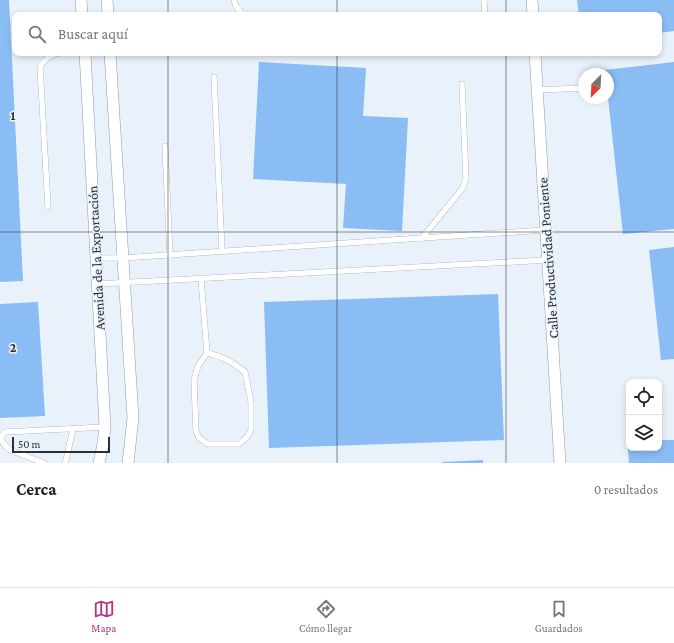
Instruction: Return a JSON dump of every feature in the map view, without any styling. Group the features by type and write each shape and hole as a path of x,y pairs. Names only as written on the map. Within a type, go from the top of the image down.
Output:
{"street":[{"path":"81,0 82,12"},
{"path":"107,0 108,12"},
{"path":"532,0 533,12"},
{"name":"Avenida de la Exportación","path":"85,56 104,427 103,444 99,463"},
{"name":"Avenida de la Exportación","path":"110,56 133,418 128,463"},
{"name":"Calle Productividad Poniente","path":"535,56 560,463"}],"lane":[{"path":"234,0 241,12"},
{"path":"484,0 485,12"},
{"path":"48,207 40,68 45,59 50,56"},
{"path":"214,77 222,251"},
{"path":"422,238 462,189 466,179 462,84"},
{"path":"537,90 578,88"},
{"path":"165,146 170,255"},
{"path":"96,258 123,258 546,230"},
{"path":"97,284 548,260"},
{"path":"201,279 208,353 198,366 194,380 196,431 199,438 208,444 240,444 251,430 251,402 245,372 231,361 208,353"},
{"path":"44,463 10,450 3,443 1,438 5,432 104,427"},
{"path":"65,463 73,429"}],"building":[{"path":"0,0 9,0 23,281 0,282"},
{"path":"577,0 674,0 674,31 662,33 662,12 579,12"},
{"path":"259,62 366,68 363,116 408,118 402,231 343,228 346,184 253,179"},
{"path":"674,62 674,229 623,234 609,104 614,104 614,69"},
{"path":"674,247 674,359 661,360 649,250"},
{"path":"498,294 504,440 269,448 264,302"},
{"path":"38,302 45,416 0,418 0,304"},
{"path":"662,440 674,440 674,463 629,463 628,451 662,451"},
{"path":"483,460 483,463 442,463 442,462"}]}
